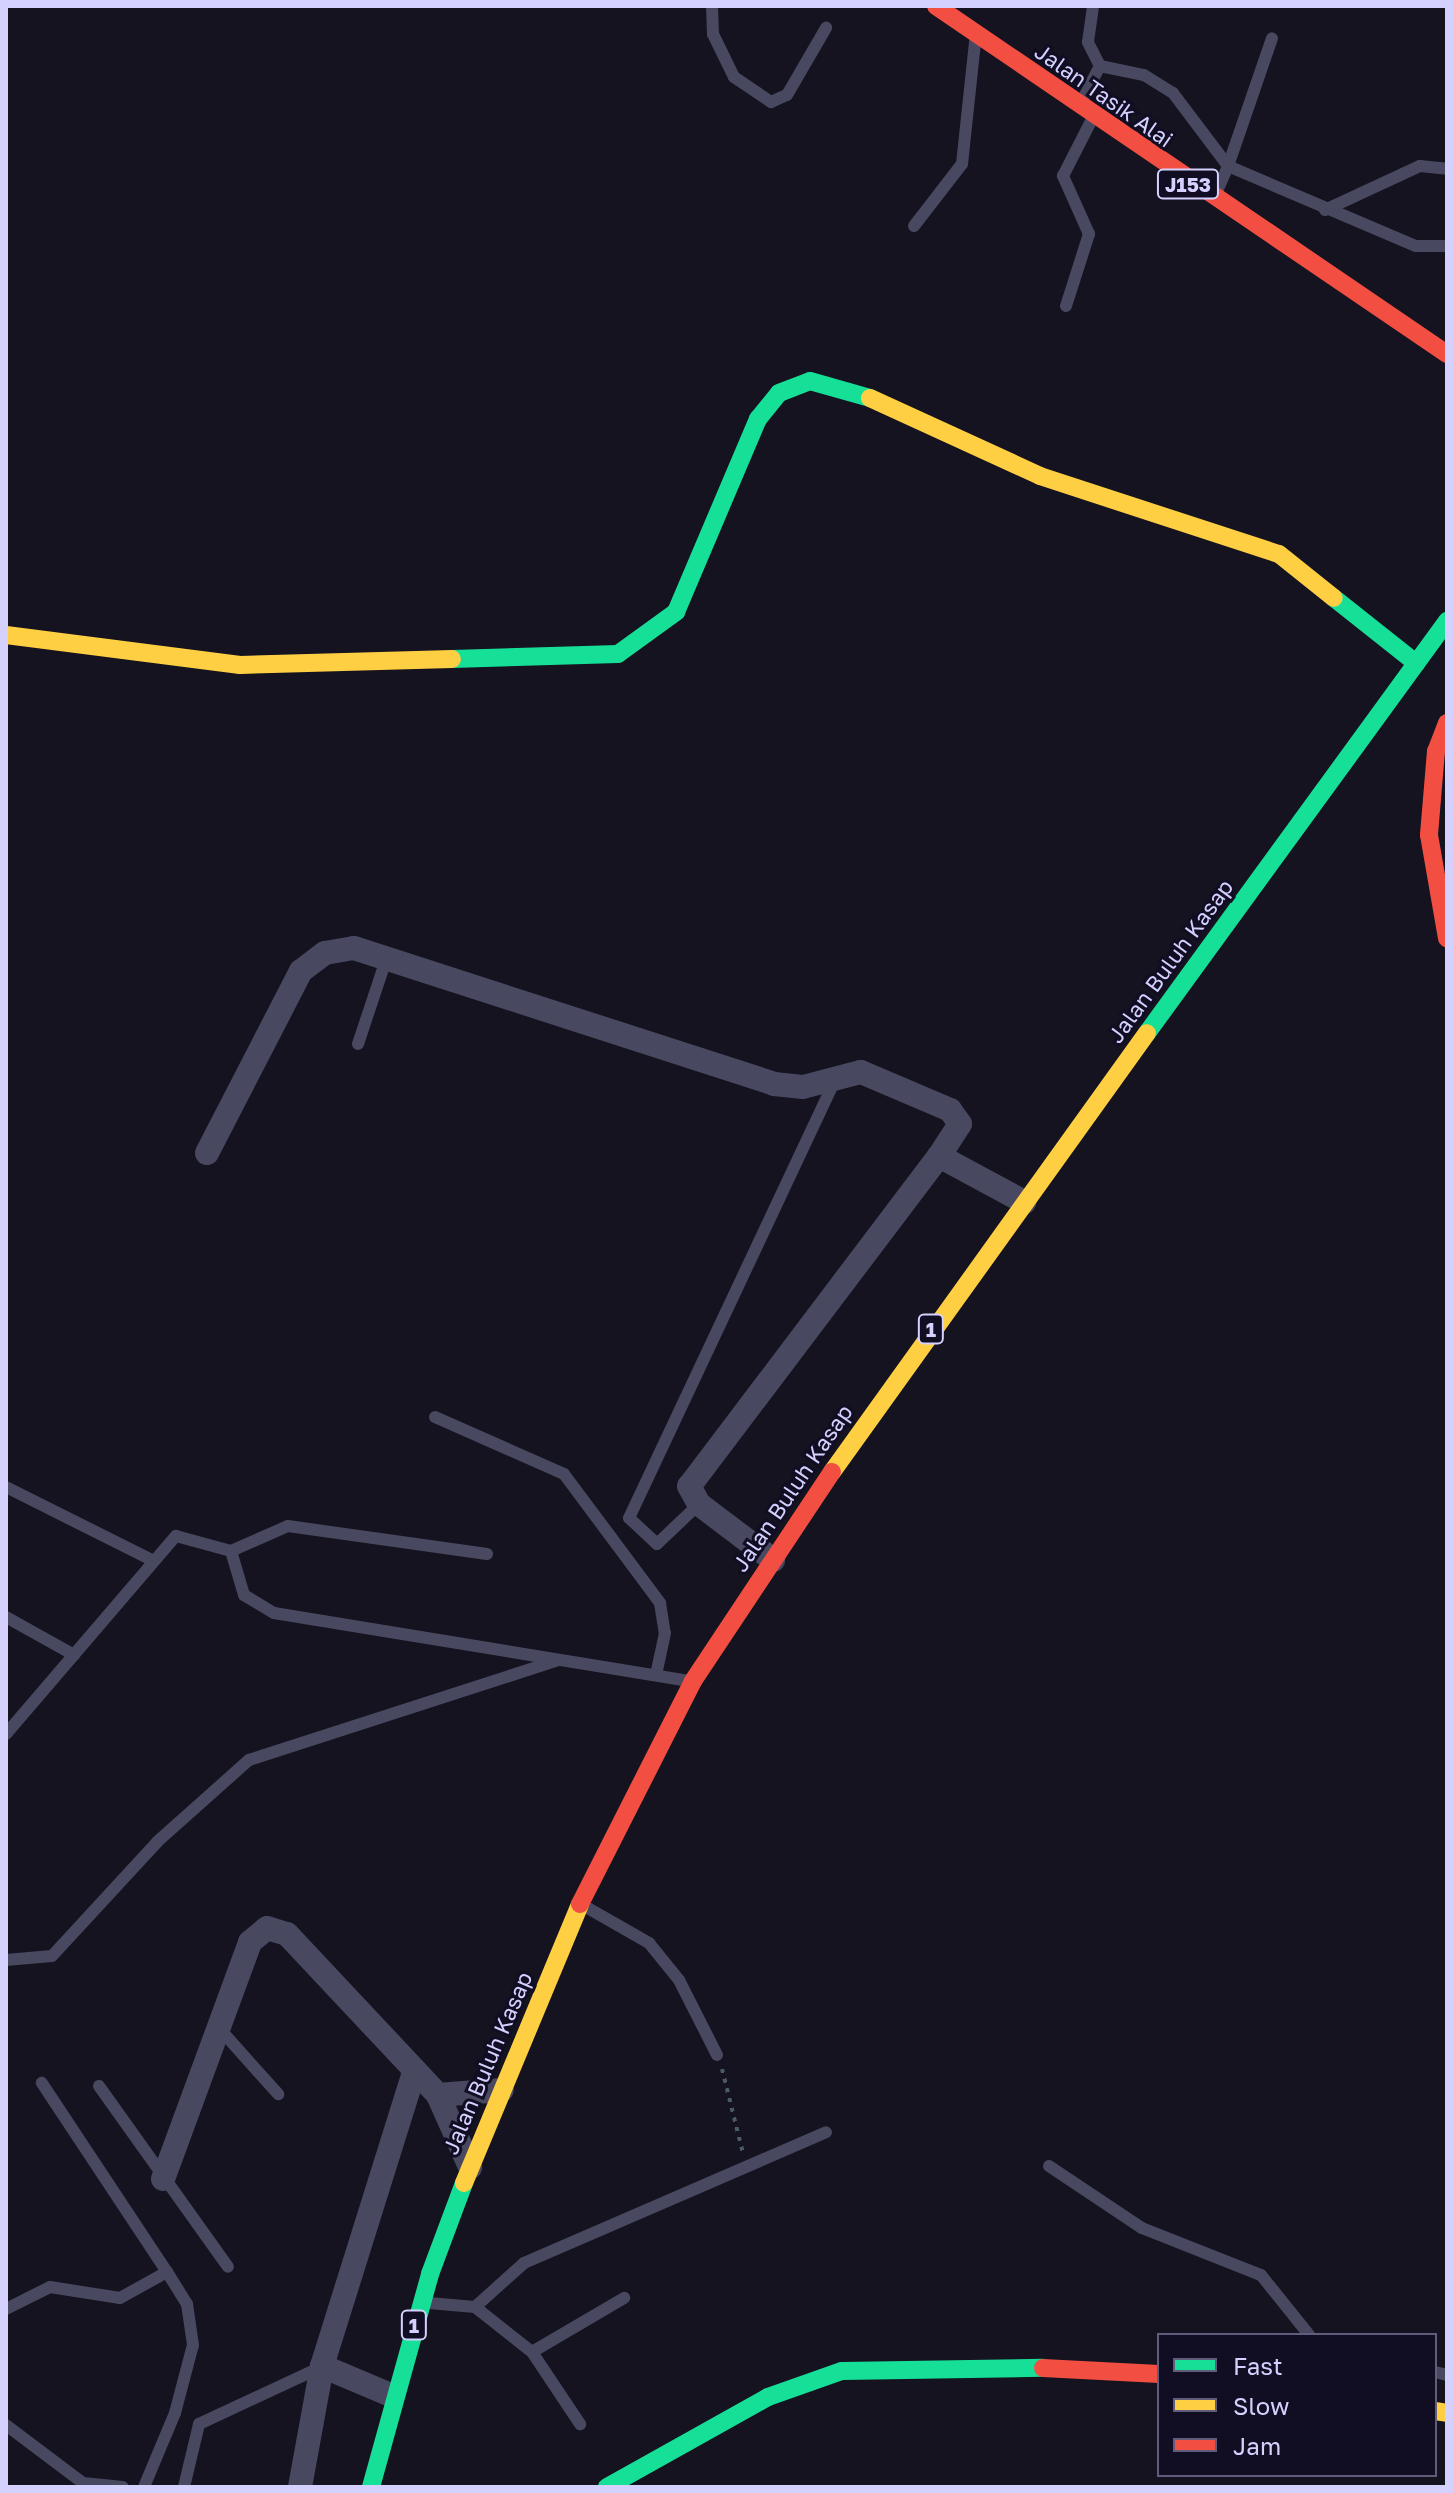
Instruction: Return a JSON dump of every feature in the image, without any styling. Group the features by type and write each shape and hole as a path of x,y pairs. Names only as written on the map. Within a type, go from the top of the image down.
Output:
{"main road":[{"name":"Jalan Tasik Alai","path":"936,6 1213,201 1447,354"},
{"path":"6,635 240,665 618,654 676,612 758,419 779,393 810,381 843,386 1040,476 1279,554 1416,663"},
{"name":"Jalan Buluh Kasap","path":"371,2487 393,2396 421,2302 470,2167 580,1904 693,1681 773,1560 1024,1202 1447,621"},
{"path":"1447,723 1436,751 1429,835 1447,938"},
{"path":"607,2487 768,2397 842,2371 974,2364 1157,2374"}],"street":[{"path":"207,1153 301,971 339,949 387,957 774,1084 803,1087 838,1074 873,1074 958,1116 939,1156 695,1471 689,1486 699,1504 773,1560"},
{"path":"939,1156 1024,1202"},
{"path":"163,2179 250,1942 267,1928 278,1929 438,2095 470,2167"},
{"path":"300,2487 322,2366 415,2070"},
{"path":"438,2095 502,2090"},
{"path":"322,2366 393,2396"}],"lane":[{"path":"712,6 713,34 734,77 771,102 787,95 826,28"},
{"path":"1066,306 1089,234 1063,176 1100,66 1088,42 1093,6"},
{"path":"914,226 962,164 976,35"},
{"path":"1213,201 1272,38"},
{"path":"1100,66 1142,74 1173,93 1228,166 1325,210 1416,246 1447,246"},
{"path":"1325,210 1420,166 1447,169"},
{"path":"358,1044 387,957"},
{"path":"699,1504 657,1544 629,1518 838,1074"},
{"path":"435,1417 568,1479 660,1603 665,1633 656,1675"},
{"path":"6,1487 154,1561"},
{"path":"6,1734 176,1536 231,1551 288,1526 487,1554"},
{"path":"231,1551 238,1585 263,1610 693,1681"},
{"path":"6,1617 74,1655"},
{"path":"6,1960 52,1956 158,1841 249,1760 560,1660"},
{"path":"580,1904 649,1943 679,1980 717,2055"},
{"path":"219,2028 278,2094"},
{"path":"42,2083 187,2304 193,2345 144,2487"},
{"path":"99,2086 228,2267"},
{"path":"475,2307 524,2263 826,2132"},
{"path":"1049,2166 1145,2230 1255,2271 1307,2333"},
{"path":"6,2309 50,2287 120,2298 167,2272"},
{"path":"532,2352 624,2298"},
{"path":"421,2302 475,2307 532,2352 580,2424"},
{"path":"184,2487 199,2424 322,2366"},
{"path":"6,2425 83,2483 123,2487"}],"path":[{"path":"717,2055 744,2168"}],"traffic: fast":[{"path":"452,659 618,654 676,612 758,419 779,393 810,381 870,398"},
{"path":"1334,598 1416,663"},
{"path":"1147,1033 1447,621"},
{"path":"371,2487 430,2274 464,2183"},
{"path":"607,2487 768,2397 842,2371 1043,2368"}],"traffic: slow":[{"path":"870,398 1040,476 1279,554 1334,598"},
{"path":"6,635 240,665 452,659"},
{"path":"832,1472 1147,1033"},
{"path":"464,2183 580,1904"},
{"path":"1437,2411 1447,2413"}],"traffic: jam":[{"path":"936,6 1447,354"},
{"path":"1447,723 1436,751 1429,835 1447,938"},
{"path":"580,1904 693,1681 832,1472"},
{"path":"1043,2368 1157,2374"}]}
